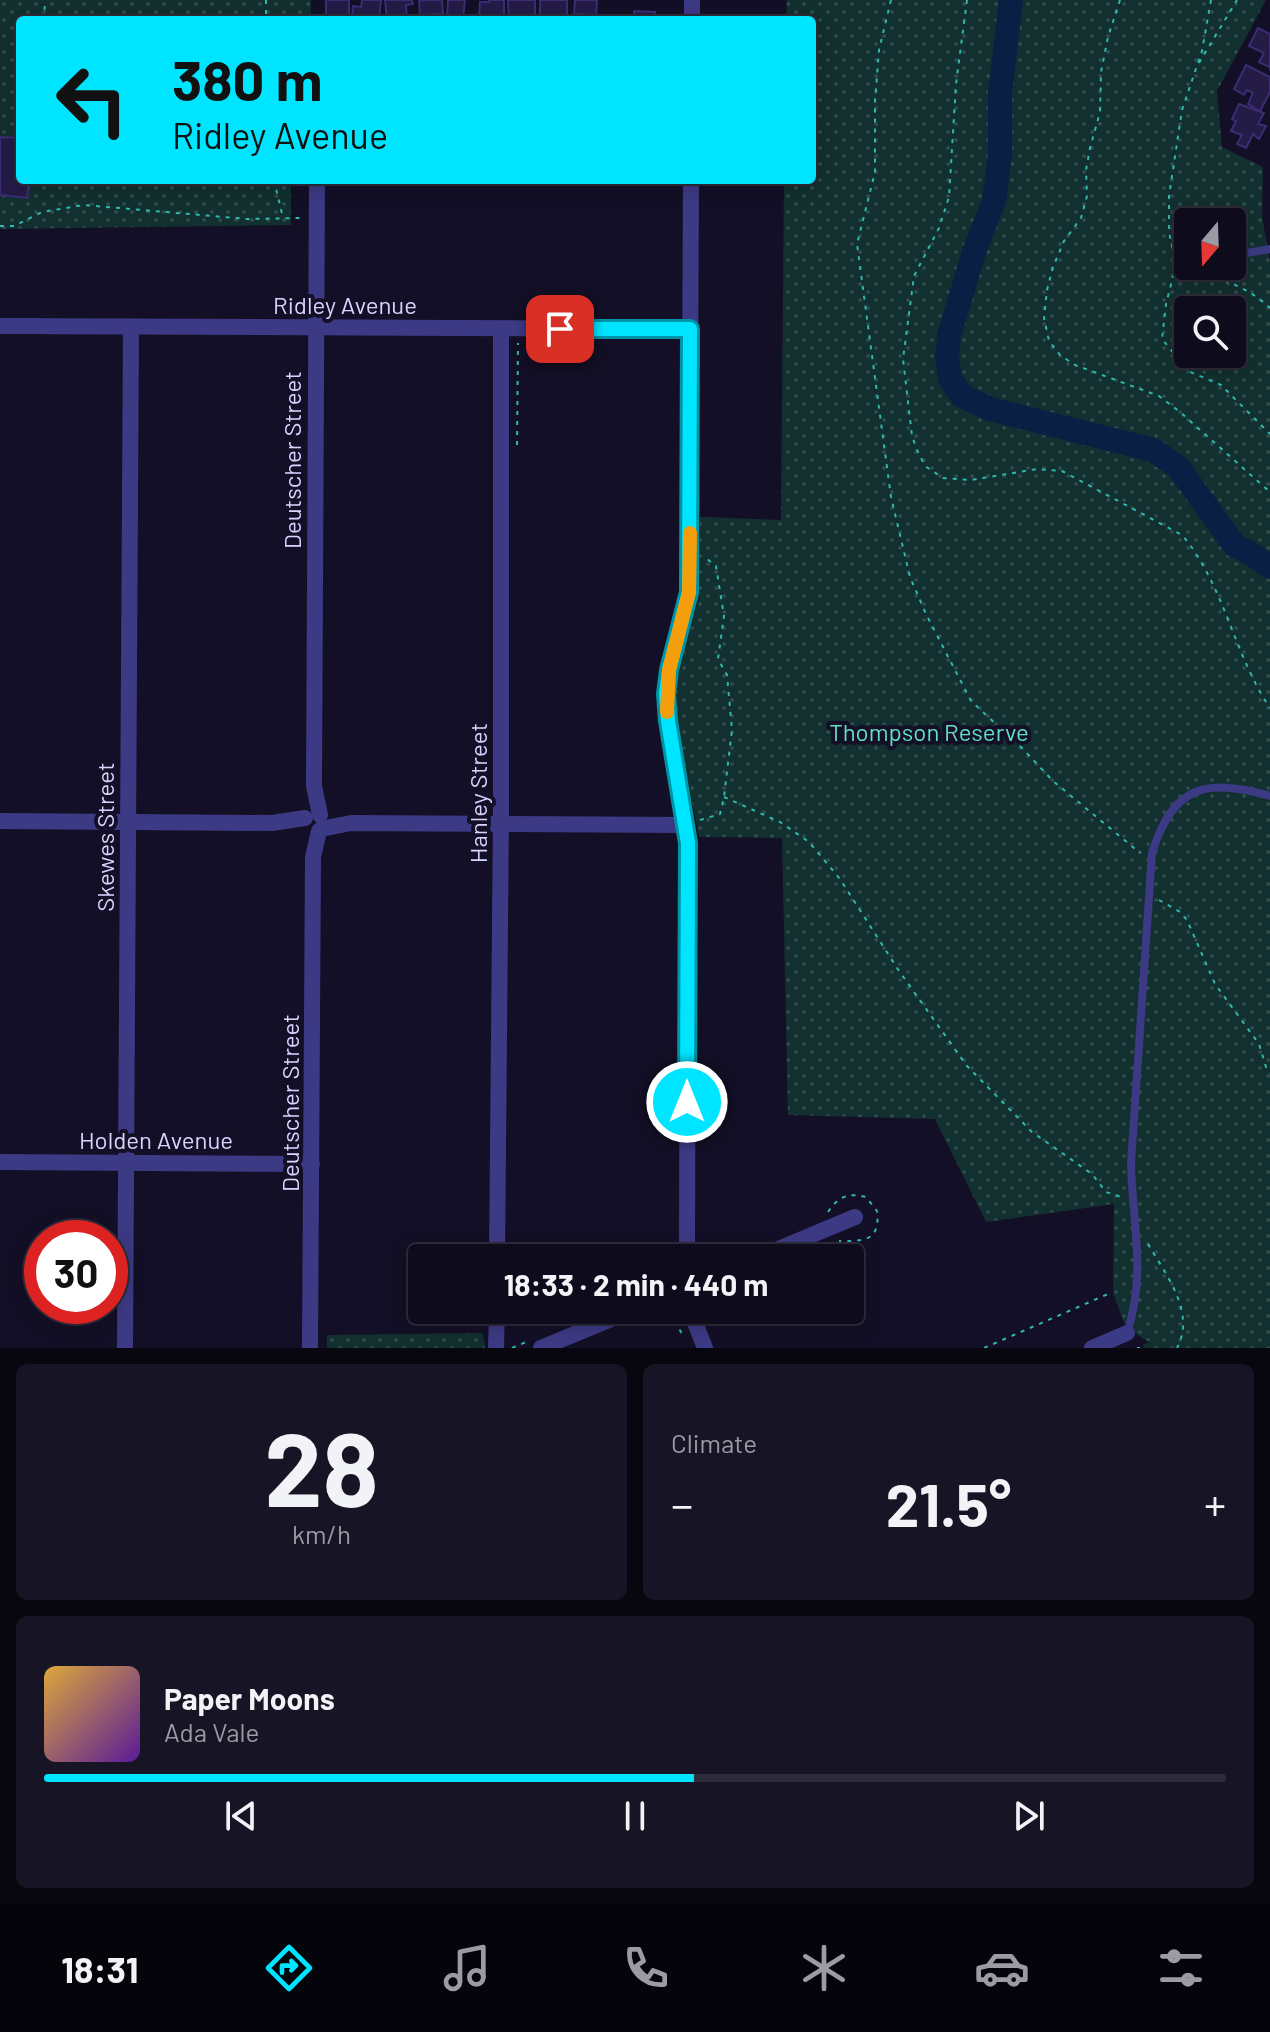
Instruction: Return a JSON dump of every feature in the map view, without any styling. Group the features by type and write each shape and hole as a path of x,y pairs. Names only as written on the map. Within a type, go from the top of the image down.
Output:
{"street":[{"name":"Deutscher Street","path":"310,1348 317,184"},
{"path":"687,1244 688,843 666,694 689,592 691,184"},
{"name":"Ridley Avenue","path":"0,326 690,329"},
{"name":"Skewes Street","path":"125,1348 131,327"},
{"name":"Hanley Street","path":"497,1244 501,329"},
{"path":"0,821 685,825"},
{"name":"Holden Avenue","path":"0,1162 312,1164"},
{"path":"790,1244 855,1217"},
{"path":"496,1348 497,1324"},
{"path":"541,1348 599,1324"},
{"path":"696,1324 705,1348"},
{"path":"1092,1348 1127,1333"}],"lane":[{"path":"1246,253 1270,249"},
{"path":"1127,1333 1137,1266 1138,1240 1131,1163 1151,861 1162,825 1185,798 1218,786 1270,796"}],"path":[{"path":"891,0 879,50 875,172 859,235 858,254 891,497 910,577 971,701 1053,781 1151,861"},
{"path":"967,0 956,84 949,197 939,228 914,276 903,359 917,450 925,466 943,478 971,480 1037,469 1062,471 1182,535 1195,551 1258,689 1270,708"},
{"path":"1120,0 1101,72 1100,112 1086,170 1087,196 1081,218 1064,241 1047,290 1044,318 1049,341 1060,355 1075,365 1159,396 1270,492"},
{"path":"1174,256 1169,232 1169,196 1182,110 1210,18 1211,0"},
{"path":"1197,67 1237,0"},
{"path":"275,184 283,219"},
{"path":"0,226 14,226 42,212 84,205 247,219 304,218"},
{"path":"1174,273 1162,339 1188,371 1221,385 1270,434"},
{"path":"1225,280 1256,294 1270,308"},
{"path":"685,825 720,814 732,730 727,675 718,659 724,616 716,566 702,555 690,553"},
{"path":"724,797 780,822 809,842 840,879 899,971 967,1066 1032,1132 1092,1174 1106,1192 1133,1201"},
{"path":"1148,897 1170,905 1187,920 1215,984 1259,1044 1270,1073"},
{"path":"1146,1240 1184,1313 1185,1326 1177,1348"},
{"path":"984,1348 1108,1294"},
{"path":"677,1324 687,1343"}],"green space":[{"path":"0,0 311,0 311,16 16,16 16,184 291,184 291,225 0,229"},
{"name":"Thompson Reserve","path":"787,0 1266,0 1217,91 1222,147 1263,167 1262,216 1270,262 1270,1348 1144,1348 1143,1345 1149,1342 1136,1334 1132,1325 1124,1323 1113,1293 1114,1204 986,1222 935,1119 788,1115 782,838 699,837 672,701 698,596 700,517 781,520 784,184 816,184 816,16 786,16"},
{"path":"483,1333 485,1348 327,1348 327,1335"}],"building":[{"path":"326,0 349,0 349,16 326,16"},
{"path":"362,0 381,0 379,16 352,16 353,6 361,7"},
{"path":"385,0 412,0 413,4 406,5 407,16 387,16"},
{"path":"442,0 443,14 420,15 419,1"},
{"path":"448,0 465,0 463,16 447,16"},
{"path":"504,0 504,16 479,16 480,2"},
{"path":"508,0 535,0 535,16 509,16"},
{"path":"540,0 567,0 567,16 540,16"},
{"path":"575,0 597,0 596,15 574,14"},
{"path":"634,11 655,12 655,16 634,16"},
{"path":"1258,28 1270,34 1270,67 1259,62 1264,53 1249,46"},
{"path":"1246,65 1270,77 1270,92 1260,111 1248,104 1253,93 1247,90 1244,95 1234,89"},
{"path":"1239,104 1264,113 1258,124 1266,126 1259,139 1253,134 1246,148 1237,144 1242,135 1231,131 1236,121 1232,119"},
{"path":"0,137 16,138 16,184 29,184 27,198 0,195"}],"waterway":[{"path":"1011,0 1000,93 1000,155 994,201 974,252 949,336 947,357 950,379 962,396 990,409 1153,450 1178,467 1235,546 1270,567"}],"slow traffic":[{"path":"667,712 669,670 689,592 690,533"}],"route":[{"path":"560,329 690,329 689,592 666,694 688,843 687,1102"}]}
